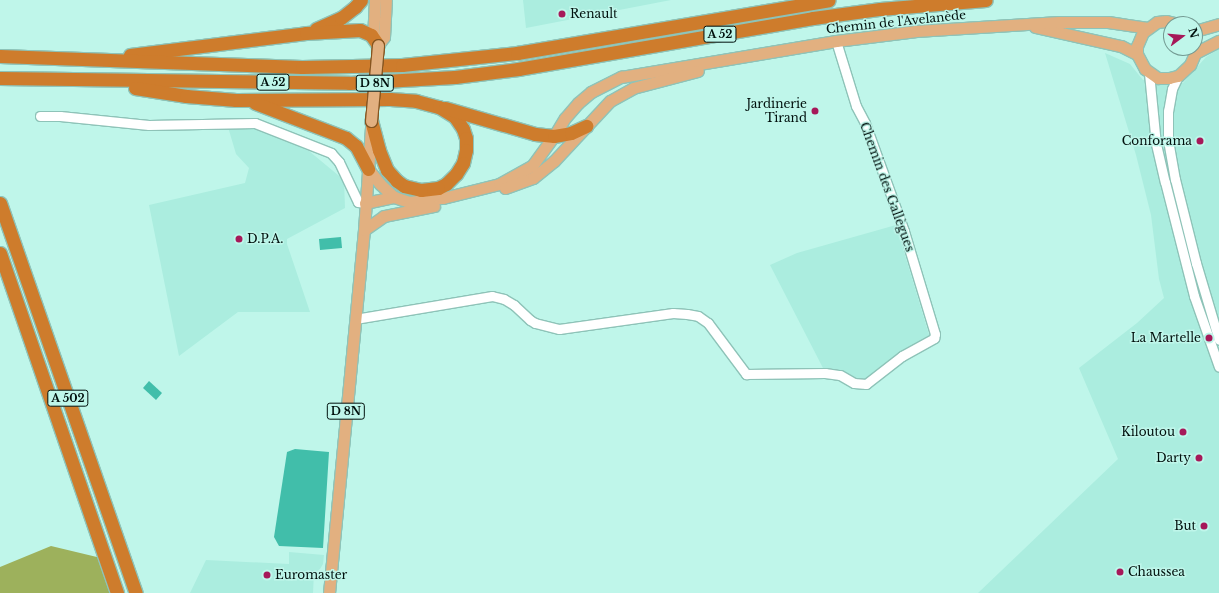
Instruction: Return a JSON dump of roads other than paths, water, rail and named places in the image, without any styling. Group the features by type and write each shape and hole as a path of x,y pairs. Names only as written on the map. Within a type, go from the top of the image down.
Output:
{"highway":[{"path":"306,33 341,18 355,7 360,0"},
{"name":"A 52","path":"0,56 302,67 402,64 464,60 517,53 829,0"},
{"name":"A 52","path":"0,78 349,83 455,77 518,69 813,18 880,9 986,0"},
{"path":"88,60 306,33 360,30 370,34 378,45"},
{"path":"90,80 186,96 248,101 390,99 416,101 535,134 554,136 571,133 586,126"},
{"path":"248,101 346,138 356,146 368,169"},
{"path":"371,121 381,157 387,170 397,181 413,189 421,190 438,188 446,184 456,174 463,163 466,150 466,138 463,129 455,117 439,107"},
{"name":"A 502","path":"0,203 136,593"},
{"name":"A 502","path":"0,253 117,593"}],"main road":[{"name":"D 8N","path":"329,593 364,230 371,121 378,45 373,33 375,0"},
{"name":"D 8N","path":"378,45 384,38 386,0"},
{"path":"1163,21 1157,22 1148,28 1139,38 1137,54 1140,62 1149,73 1158,78 1178,76 1190,65 1193,56"},
{"path":"1025,25 1059,22 1108,22 1124,26 1148,28"},
{"path":"1203,29 1219,24"},
{"name":"Chemin de l'Avelanède","path":"368,169 380,184 394,197 409,202 427,201 499,184 532,166 565,118 578,103 591,92 621,77 836,41 916,31 990,25 1025,25"},
{"path":"1025,25 1121,46 1137,54"},
{"path":"1203,48 1219,41"},
{"name":"Chemin de l'Avelanède","path":"364,230 384,216 497,191 532,178 554,161 610,101 633,88 770,53"},
{"name":"Chemin de l'Avelanède","path":"365,202 394,197"},
{"path":"365,202 384,216"}],"street":[{"name":"Chemin des Gallègues","path":"355,319 492,296 504,299 514,305 535,323 558,329 673,313 687,314 698,316 708,323 746,374 840,374 859,384 866,384 902,356 934,338 935,334 904,231 865,123 856,106 836,41"},
{"path":"1149,73 1156,144 1164,182 1194,296 1219,367"},
{"path":"1178,76 1172,89 1168,111 1168,140 1175,179 1196,263 1219,340"},
{"path":"40,116 60,116 149,125 255,123 331,153 339,162 358,202 365,202"}],"place":[{"name":"Renault","path":"562,14"},
{"name":"Jardinerie Tirand","path":"815,111"},
{"name":"Conforama","path":"1200,141"},
{"name":"D.P.A.","path":"239,239"},
{"name":"La Martelle","path":"1209,338"},
{"name":"Kiloutou","path":"1183,432"},
{"name":"Darty","path":"1199,458"},
{"name":"But","path":"1204,526"},
{"name":"Chaussea","path":"1120,572"},
{"name":"Euromaster","path":"267,575"}]}
